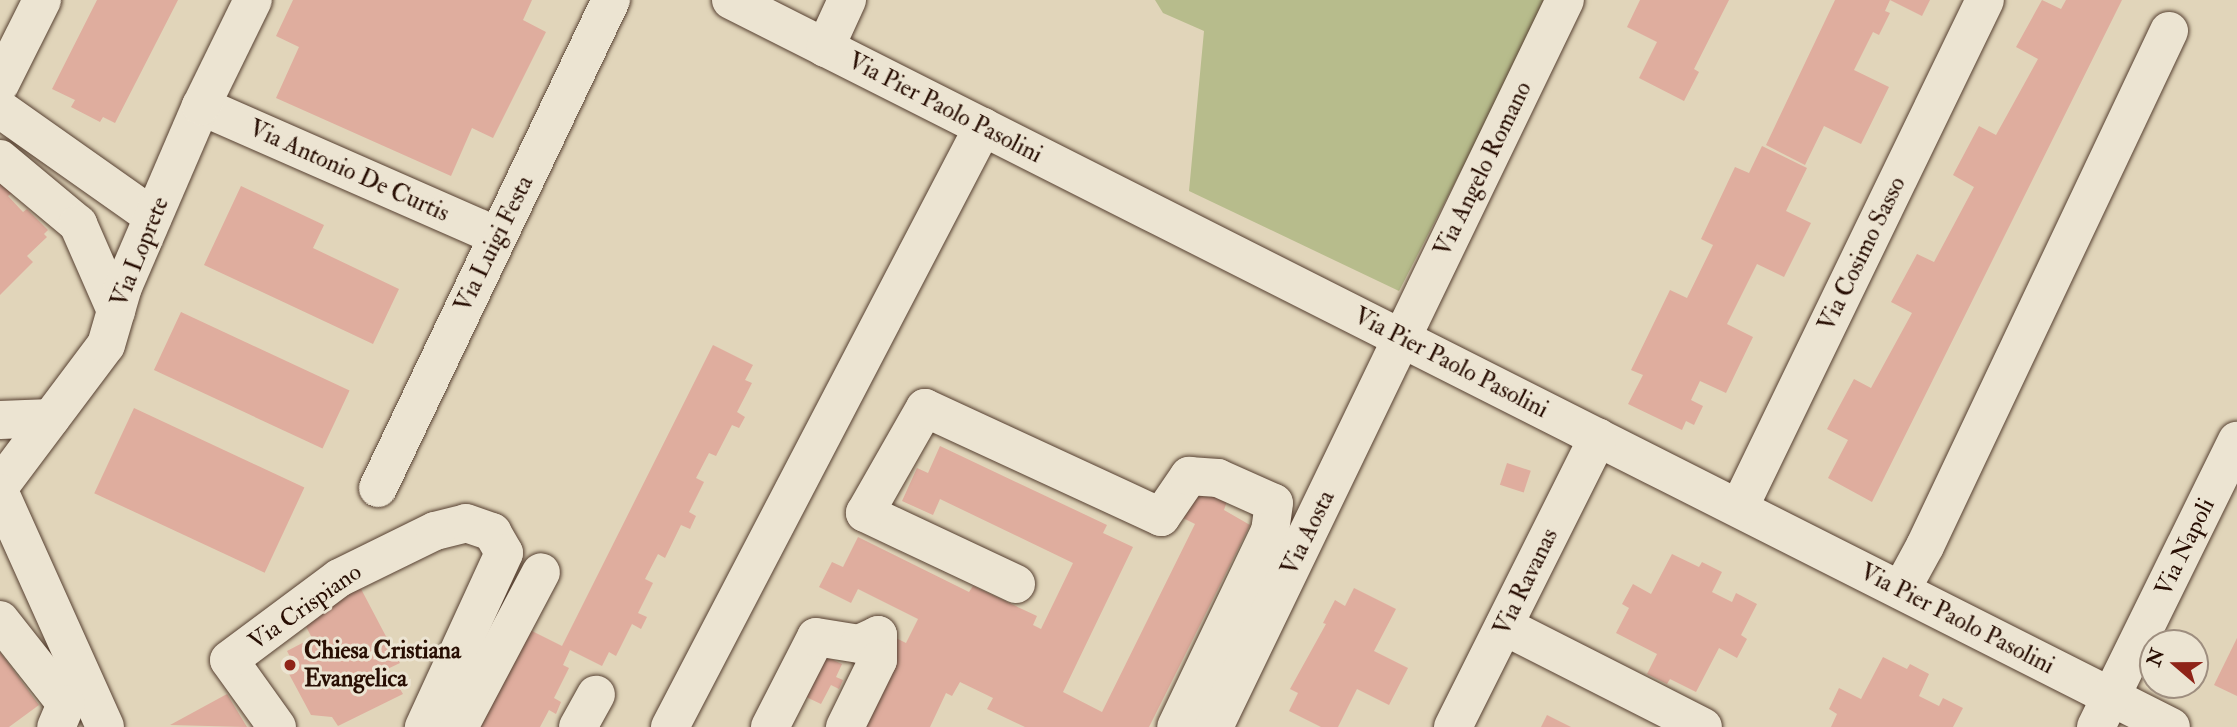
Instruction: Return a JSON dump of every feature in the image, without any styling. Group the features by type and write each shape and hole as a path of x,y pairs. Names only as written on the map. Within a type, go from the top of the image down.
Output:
{"street":[{"path":"0,84 42,0"},
{"name":"Via Loprete","path":"0,486 106,345 116,311 153,217 201,106 253,0"},
{"name":"Via Luigi Festa","path":"378,488 611,0"},
{"name":"Via Pier Paolo Pasolini","path":"731,0 1901,590 2104,712 2171,727"},
{"path":"825,48 847,0"},
{"name":"Via Angelo Romano","path":"1402,338 1565,0"},
{"name":"Via Cosimo Sasso","path":"1739,508 1985,0"},
{"path":"1901,590 1925,546 2169,31"},
{"name":"Via Antonio De Curtis","path":"201,106 497,236"},
{"path":"0,109 153,217"},
{"path":"670,727 983,127"},
{"path":"0,159 78,224 116,311"},
{"name":"Via Aosta","path":"1214,727 1402,338"},
{"path":"1016,584 865,513 925,408 1161,517 1189,476 1218,478 1274,503 1270,531 1176,727"},
{"path":"0,420 51,418"},
{"name":"Via Ravanas","path":"1453,727 1598,437"},
{"name":"Via Napoli","path":"2104,712 2237,441"},
{"path":"0,493 105,727"},
{"name":"Via Crispiano","path":"277,727 229,660 339,578 435,531 466,523 492,532 504,553 424,727"},
{"path":"459,727 541,572"},
{"path":"0,620 66,704 57,727"},
{"path":"1504,626 1703,727"},
{"path":"770,727 816,637 859,644 878,635 878,660 845,727"}],"green space":[{"path":"1155,0 1549,0 1399,291 1189,191 1204,31 1163,13"}],"building":[{"path":"97,0 178,0 115,123 103,117 100,122 71,107 75,100 52,89"},
{"path":"293,0 532,0 523,20 546,32 493,138 472,128 451,176 276,98 299,47 276,36"},
{"path":"1640,0 1729,0 1694,69 1699,72 1684,101 1639,78 1657,42 1627,27"},
{"path":"1835,0 1890,0 1885,11 1890,13 1879,35 1873,32 1854,70 1889,87 1861,144 1824,126 1805,165 1766,145"},
{"path":"1890,0 1930,0 1922,16"},
{"path":"2042,0 2061,9 2066,0 2122,0 1872,502 1828,478 1848,440 1827,429 1854,379 1871,388 1912,313 1891,302 1917,254 1934,262 1974,187 1953,175 1979,126 1996,135 2038,59 2016,47"},
{"path":"1762,146 1807,168 1786,211 1811,223 1784,277 1757,264 1727,324 1753,337 1726,393 1700,381 1691,400 1703,406 1694,425 1686,421 1682,430 1628,404 1643,375 1631,370 1670,290 1687,298 1713,245 1701,239 1735,167 1749,173"},
{"path":"0,180 12,193 8,196 23,212 27,209 48,230 44,234 47,237 27,256 33,262 0,295"},
{"path":"241,186 324,225 313,248 399,289 373,344 204,265"},
{"path":"181,312 350,391 323,449 154,370"},
{"path":"713,345 753,365 745,380 752,383 737,412 745,417 739,428 732,425 716,456 709,453 696,478 704,482 689,512 696,516 690,529 681,525 665,558 658,554 645,579 653,583 638,613 647,617 641,629 632,624 616,656 609,652 602,666 570,650 563,665 569,668 554,698 561,702 556,714 549,710 540,727 481,727 530,630 562,646"},
{"path":"134,408 304,487 265,573 94,493"},
{"path":"940,446 1107,525 1103,533 1133,547 1063,692 1102,712 1195,524 1181,517 1196,484 1228,498 1224,510 1250,525 1149,727 1025,727 987,709 993,698 960,682 952,696 946,693 930,727 861,727 896,638 906,643 918,619 858,589 851,603 819,587 832,562 843,567 858,537 969,592 973,586 1037,616 1033,625 1041,629 1073,563 940,499 933,515 902,501 917,468 928,473"},
{"path":"1507,463 1531,471 1524,493 1500,485"},
{"path":"1672,554 1699,567 1702,562 1722,572 1712,592 1732,602 1736,593 1757,604 1741,635 1747,639 1737,658 1719,648 1696,692 1670,679 1667,684 1647,674 1657,654 1616,633 1629,608 1622,604 1633,584 1651,594"},
{"path":"360,587 400,663 381,672 389,686 396,682 403,694 338,726 332,717 311,715 289,674 297,670 287,651 312,638 301,617"},
{"path":"1354,588 1396,609 1374,651 1408,668 1389,705 1357,689 1338,727 1321,727 1289,711 1298,693 1290,689 1326,624 1323,623 1335,600 1345,606"},
{"path":"2237,638 2237,696 2214,685"},
{"path":"0,652 39,705 9,727 0,727"},
{"path":"822,655 842,664 836,677 843,680 839,689 831,685 821,704 802,695"},
{"path":"1883,657 1907,669 1910,664 1929,674 1919,696 1939,706 1943,698 1963,708 1953,727 1831,727 1837,714 1829,709 1839,688 1861,699"},
{"path":"227,694 247,727 170,725"},
{"path":"1547,715 1571,727 1541,727"}],"place":[{"name":"Chiesa Cristiana Evangelica","path":"290,665"}]}
